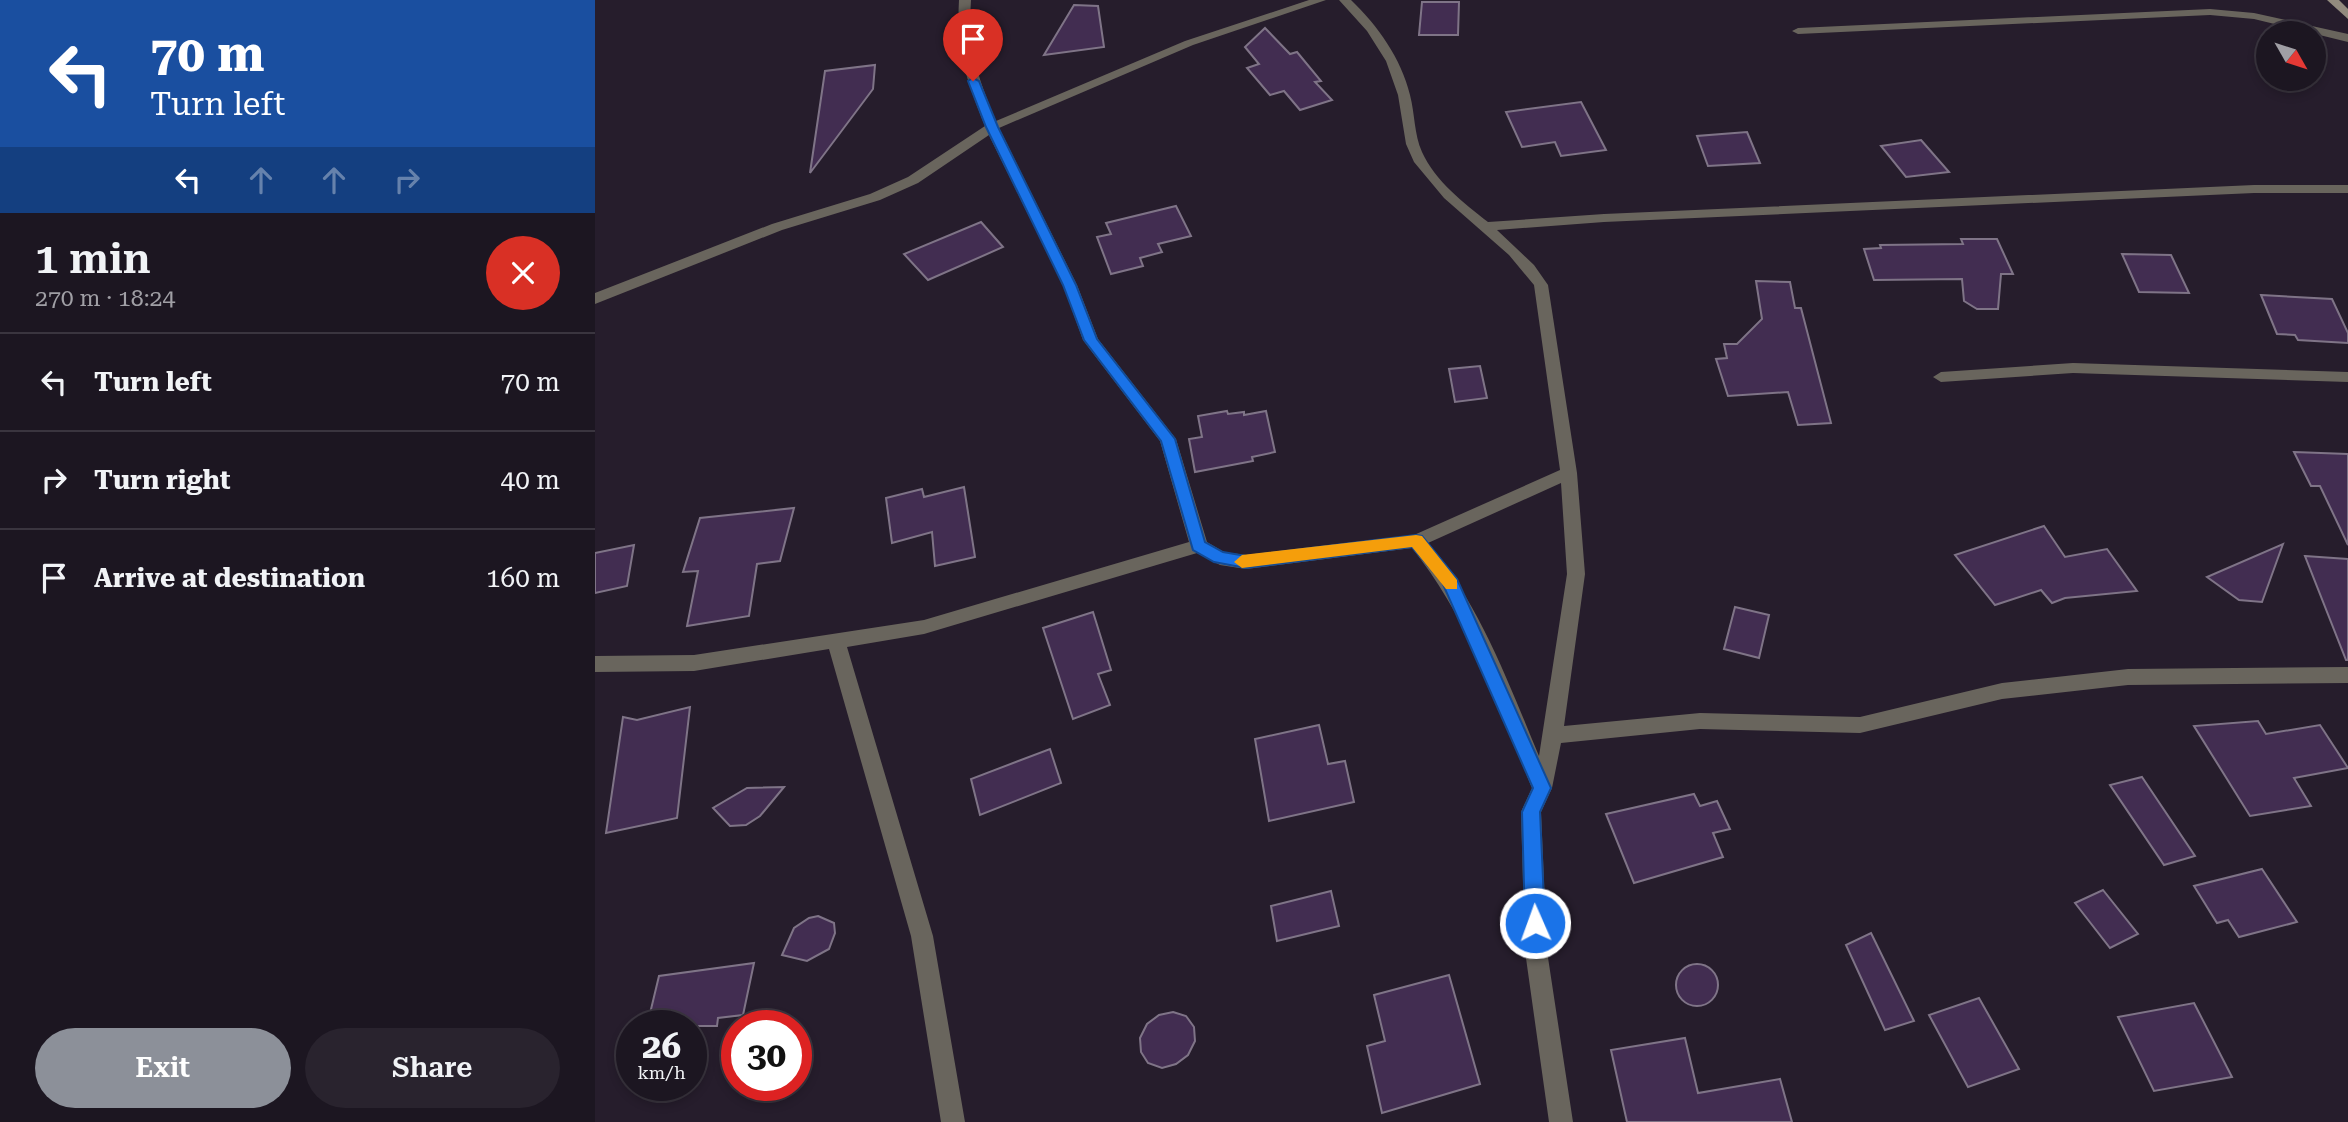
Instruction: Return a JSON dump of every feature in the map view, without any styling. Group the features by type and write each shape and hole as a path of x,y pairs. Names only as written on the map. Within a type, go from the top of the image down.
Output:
{"street":[{"path":"965,0 963,35 973,81 992,127 1070,285 1091,340 1168,439 1199,546 1220,558 1246,562 1416,541 1569,473"},
{"path":"595,299 652,274 777,227 875,197 913,180 992,127 1189,43 1320,0"},
{"path":"1345,0 1365,19 1391,61 1402,85 1411,141 1421,162 1443,190 1530,267 1541,285 1569,473 1576,574 1553,735 1542,788 1531,812 1536,951 1561,1122"},
{"path":"2333,0 2348,16"},
{"path":"1798,31 2210,12 2254,16 2348,38"},
{"path":"1483,227 1618,218 2240,190 2348,188"},
{"path":"1941,377 2073,368 2348,377"},
{"path":"1416,541 1448,579 1464,608 1542,788"},
{"path":"595,664 694,663 924,627 1199,546"},
{"path":"836,642 922,936 953,1122"},
{"path":"1553,735 1700,721 1860,724 2002,691 2127,677 2348,675"}],"building":[{"path":"1422,2 1459,2 1458,35 1419,35"},
{"path":"1074,5 1098,6 1104,47 1044,55"},
{"path":"1265,28 1290,54 1297,52 1321,81 1315,82 1332,100 1300,110 1284,91 1270,95 1247,68 1259,64 1245,47"},
{"path":"875,65 873,89 810,173 825,71"},
{"path":"1581,102 1606,150 1561,156 1555,142 1522,147 1506,112"},
{"path":"1747,132 1760,163 1708,166 1697,136"},
{"path":"1921,140 1949,172 1906,177 1881,146"},
{"path":"1176,206 1191,236 1158,244 1162,252 1140,258 1143,266 1111,274 1097,237 1111,234 1106,223"},
{"path":"981,222 1003,247 928,280 904,254"},
{"path":"1961,239 1997,239 2013,274 2001,274 1998,309 1977,309 1964,301 1962,279 1874,280 1864,249 1881,248 1880,245 1963,244"},
{"path":"2122,254 2171,255 2189,293 2139,292"},
{"path":"1756,281 1790,282 1795,308 1801,308 1831,423 1798,425 1788,392 1728,396 1716,359 1727,358 1724,344 1737,344 1762,319"},
{"path":"2261,295 2332,299 2348,333 2348,343 2298,340 2295,335 2277,334"},
{"path":"1480,366 1487,398 1455,402 1449,369"},
{"path":"1227,411 1228,414 1244,412 1244,415 1266,411 1275,452 1252,457 1253,461 1195,472 1189,439 1202,437 1198,416"},
{"path":"2294,452 2348,454 2348,545 2320,486 2311,486"},
{"path":"964,487 975,557 935,566 932,532 892,543 886,498 922,489 924,497"},
{"path":"794,508 780,561 757,564 749,616 687,626 698,571 683,572 700,518"},
{"path":"2044,526 2065,557 2107,549 2137,591 2065,598 2052,603 2041,590 1995,605 1955,555"},
{"path":"2283,544 2262,602 2239,600 2207,577"},
{"path":"634,545 627,586 595,593 595,553"},
{"path":"2305,556 2348,559 2348,660 2346,660"},
{"path":"1735,607 1769,615 1759,658 1724,649"},
{"path":"1093,612 1111,670 1098,674 1110,705 1073,719 1043,628"},
{"path":"690,707 677,818 606,833 623,717 637,720"},
{"path":"2258,721 2266,734 2320,725 2348,768 2294,778 2311,806 2250,816 2194,726"},
{"path":"1319,725 1328,764 1345,761 1354,802 1269,821 1255,739"},
{"path":"1050,749 1061,783 980,815 971,779"},
{"path":"2142,777 2195,856 2164,865 2110,785"},
{"path":"784,787 760,816 746,825 730,826 713,808 747,788"},
{"path":"1694,794 1700,806 1717,801 1730,829 1713,833 1723,857 1634,883 1606,814"},
{"path":"2262,869 2297,922 2239,937 2228,920 2217,923 2194,886"},
{"path":"2103,890 2138,934 2110,948 2075,903"},
{"path":"1331,891 1339,926 1277,941 1271,906"},
{"path":"818,916 834,923 835,933 829,949 807,961 782,955 794,928 809,918"},
{"path":"1871,933 1914,1021 1885,1030 1846,945"},
{"path":"754,963 744,1010 721,1010 717,1026 707,1026 707,1010 651,1010 659,976"},
{"path":"1697,964 1712,970 1718,985 1712,1000 1697,1006 1682,1000 1676,985 1682,970"},
{"path":"1449,975 1480,1084 1382,1113 1367,1046 1385,1041 1374,995"},
{"path":"1979,998 2019,1069 1968,1087 1929,1015"},
{"path":"2194,1003 2232,1077 2154,1091 2118,1017"},
{"path":"1173,1012 1186,1016 1194,1027 1195,1041 1188,1055 1176,1064 1162,1068 1148,1063 1141,1052 1140,1038 1147,1024 1159,1015"},
{"path":"1685,1038 1698,1093 1780,1079 1792,1122 1627,1122 1611,1050"}],"slow traffic":[{"path":"1242,562 1416,541 1452,584"}],"route":[{"path":"973,81 992,127 1070,285 1091,340 1168,439 1199,546 1220,558 1246,562 1416,541 1448,579 1464,608 1542,788 1531,812 1535,923"}]}
